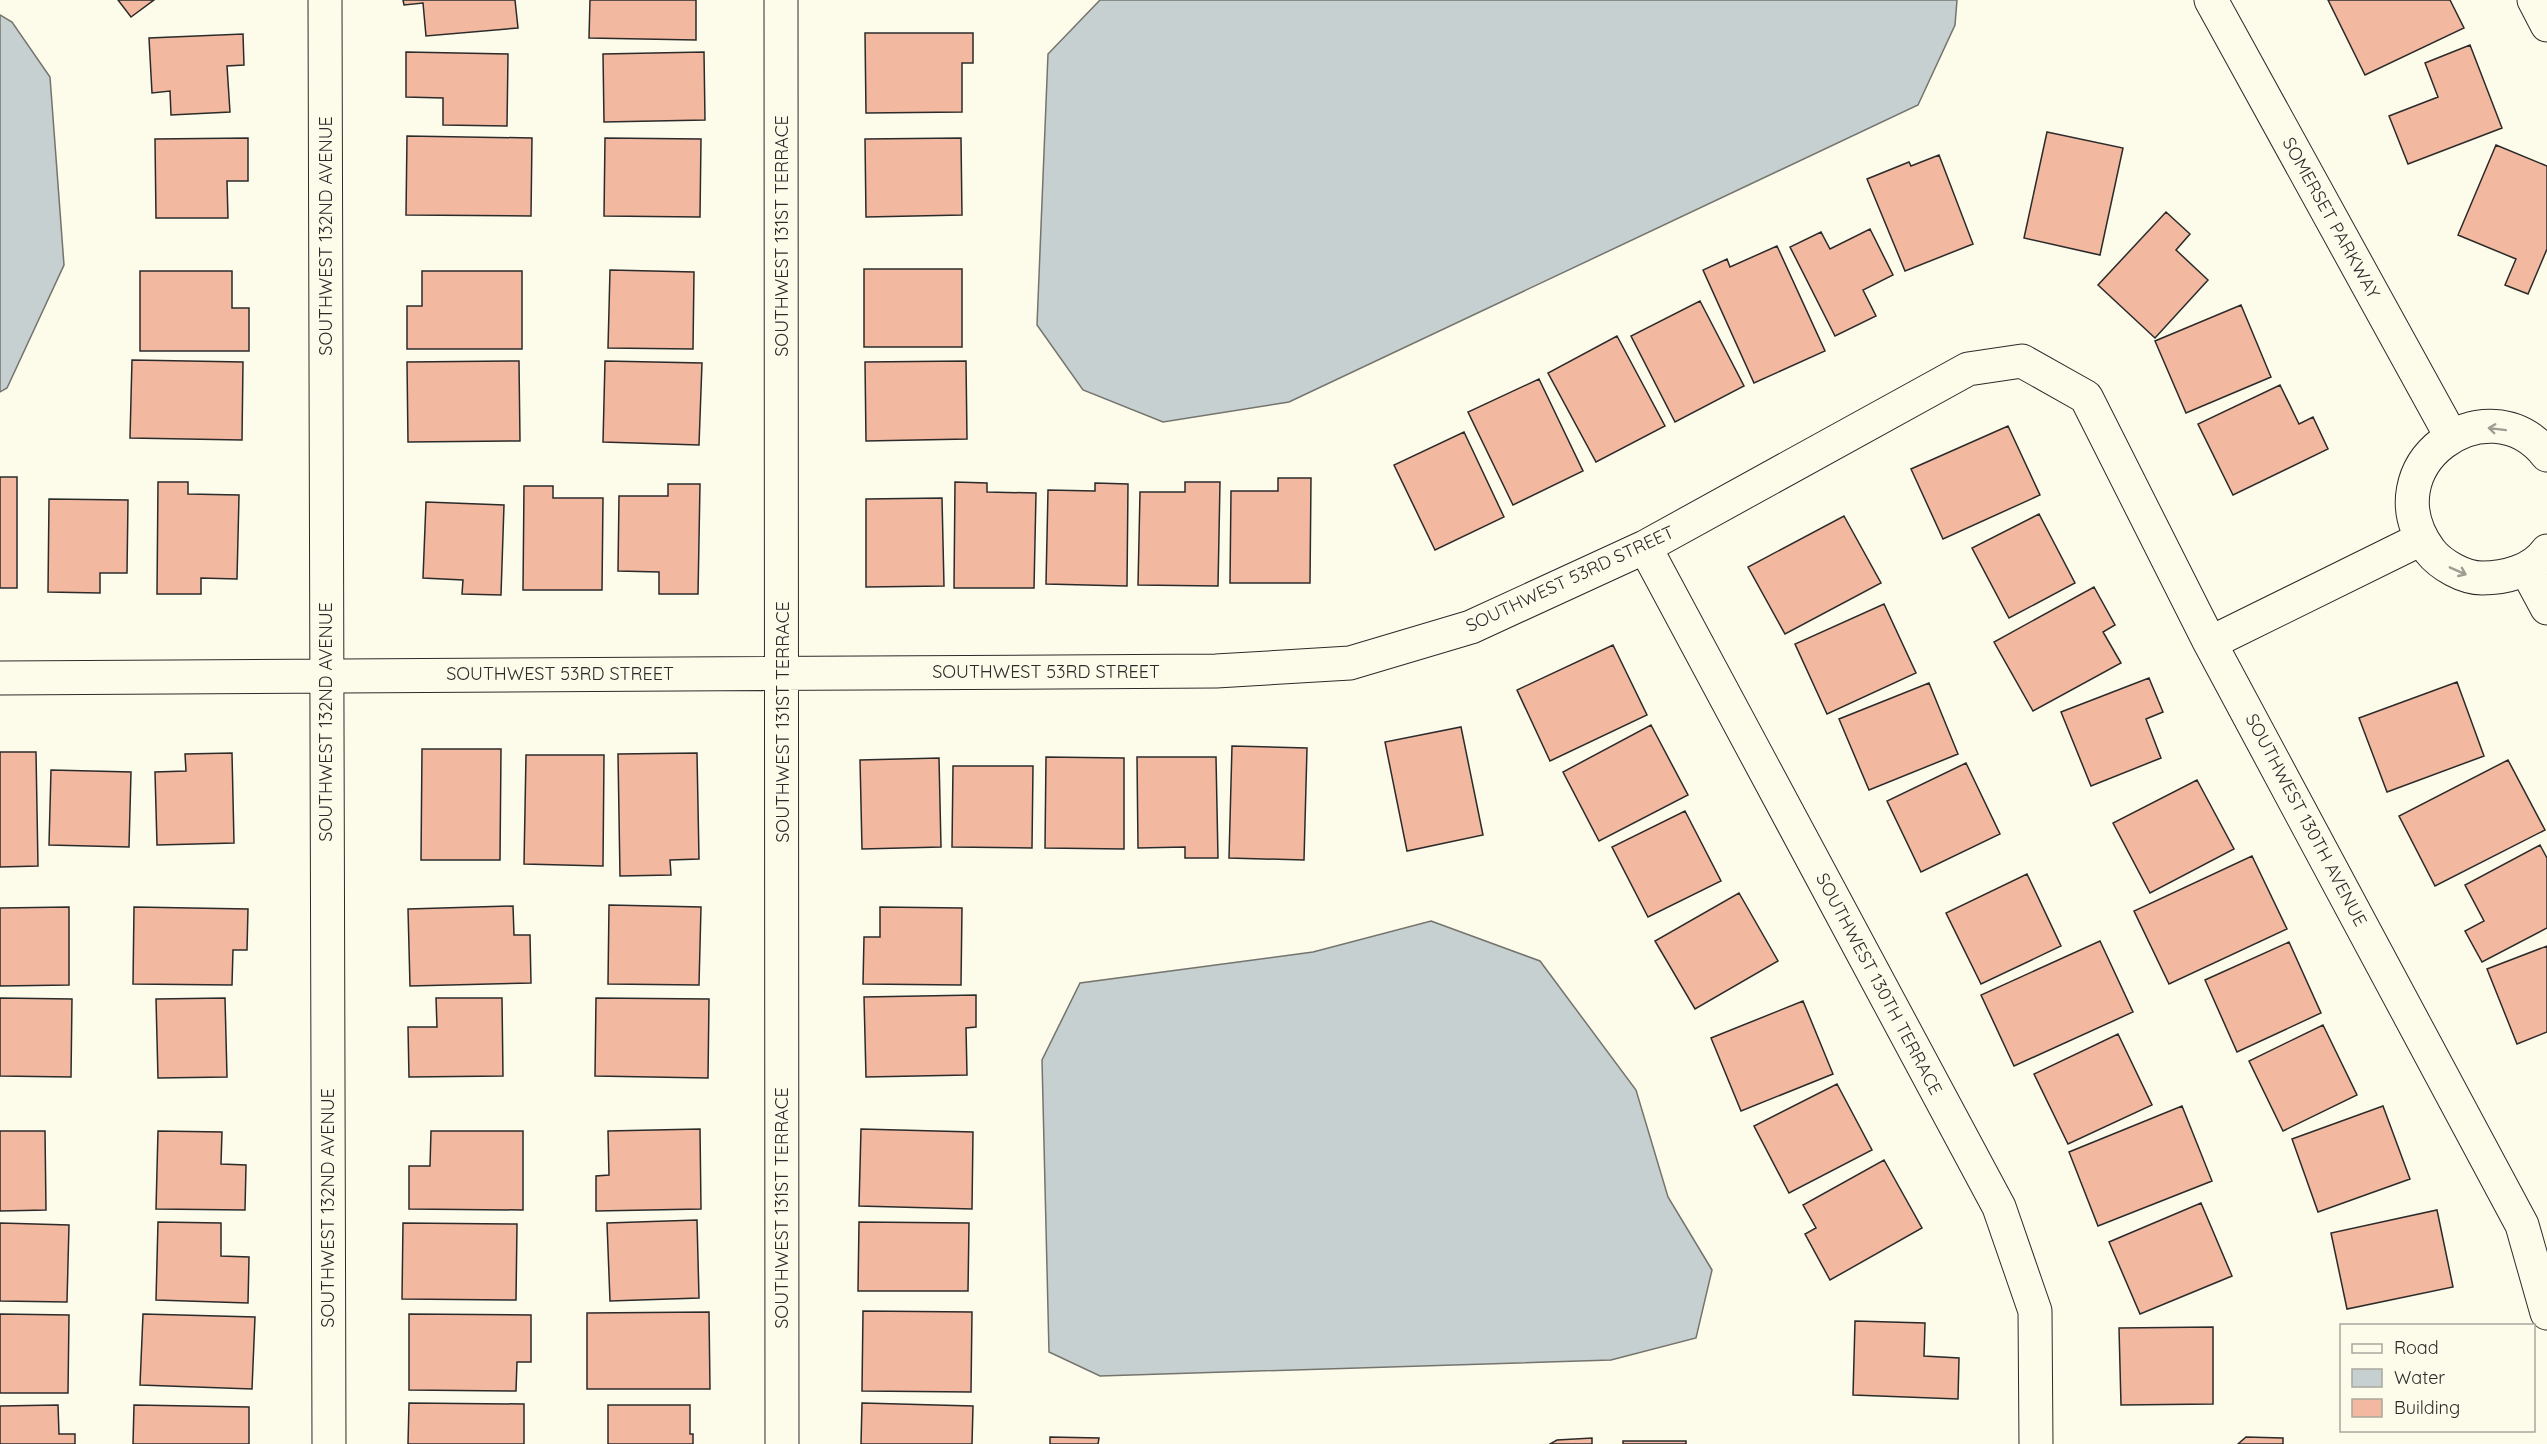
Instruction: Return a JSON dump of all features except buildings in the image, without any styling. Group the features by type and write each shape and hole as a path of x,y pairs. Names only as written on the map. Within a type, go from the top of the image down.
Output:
{"street":[{"name":"SOUTHWEST 132ND AVENUE","path":"325,0 329,1444"},
{"name":"SOUTHWEST 131ST TERRACE","path":"781,0 782,1444"},
{"name":"SOMERSET PARKWAY","path":"2211,0 2451,436"},
{"path":"2534,0 2547,25"},
{"name":"SOUTHWEST 53RD STREET","path":"0,678 326,674 1216,671 1350,663 1471,627 1646,547 1968,369 2022,361"},
{"name":"SOUTHWEST 130TH AVENUE","path":"2022,361 2086,397 2210,643 2522,1225 2547,1313"},
{"path":"2547,455 2541,447 2521,434 2498,428 2474,428 2451,436 2432,451 2419,470 2413,493 2413,516 2421,539 2435,558 2456,571 2478,578 2503,577 2536,560 2547,608"},
{"path":"2210,643 2421,539"},
{"name":"SOUTHWEST 130TH TERRACE","path":"1646,547 1999,1207 2035,1311 2036,1444"}],"water":[{"path":"1100,0 1957,0 1955,25 1918,105 1289,402 1163,422 1083,390 1037,325 1048,54"},
{"path":"0,15 12,22 50,77 64,265 7,388 0,392"},
{"path":"1431,921 1540,961 1636,1090 1668,1197 1712,1270 1696,1338 1611,1360 1100,1376 1049,1352 1042,1060 1080,983 1313,952"}]}
